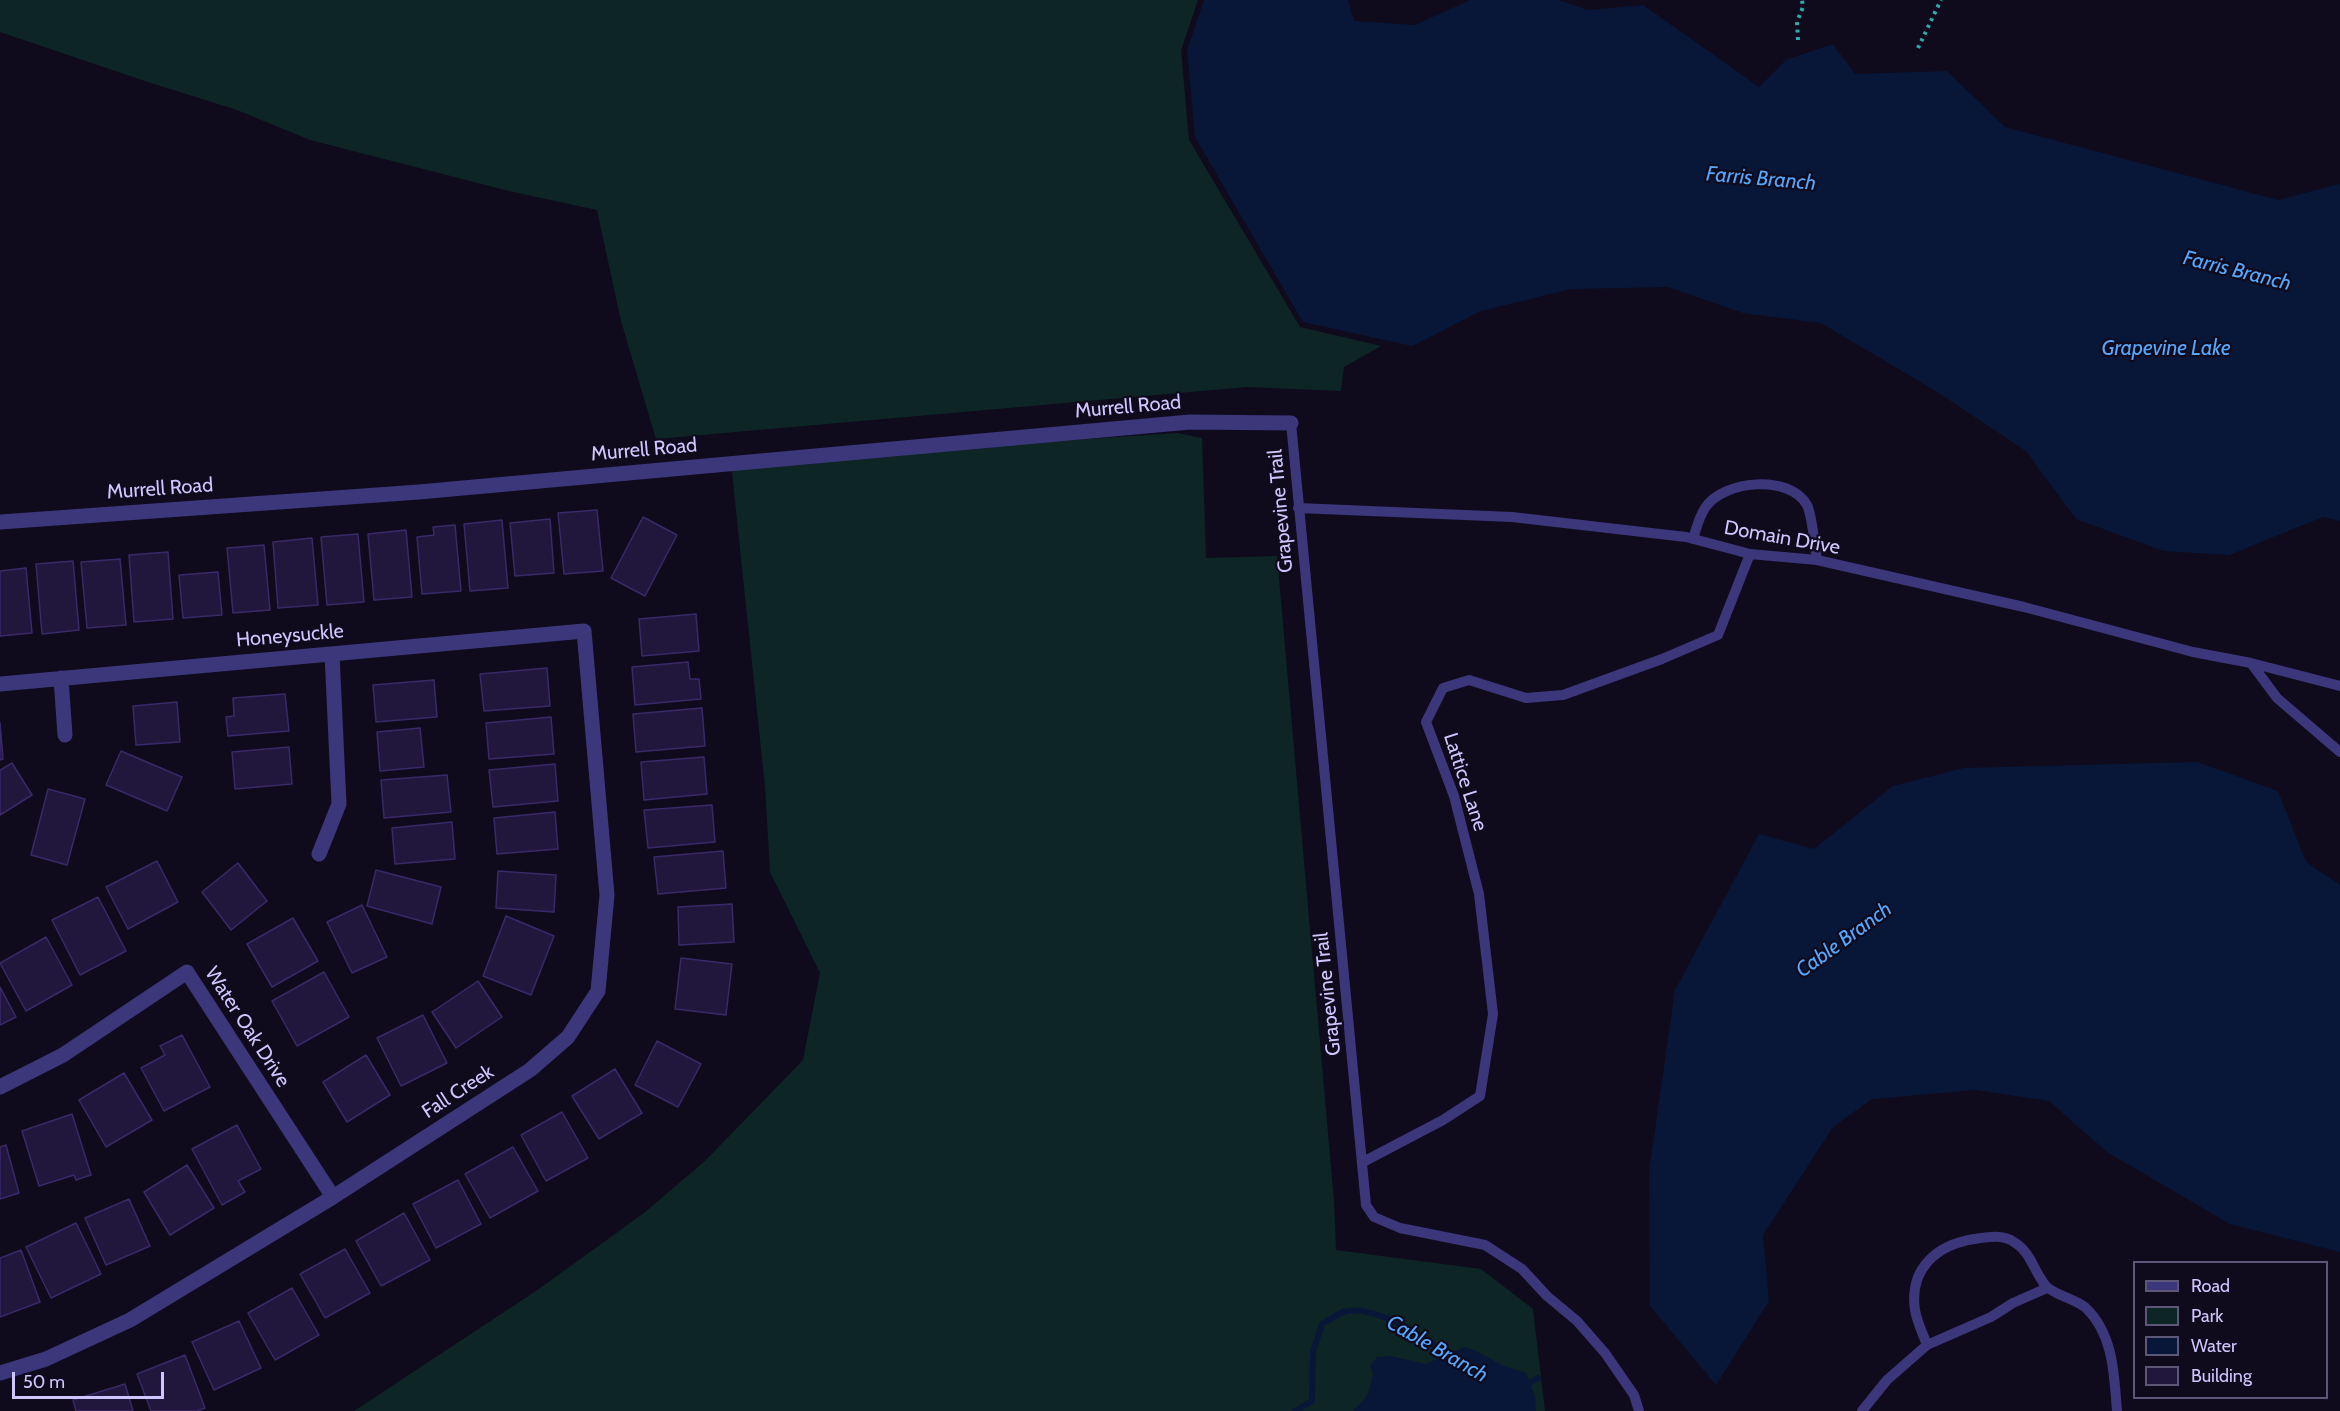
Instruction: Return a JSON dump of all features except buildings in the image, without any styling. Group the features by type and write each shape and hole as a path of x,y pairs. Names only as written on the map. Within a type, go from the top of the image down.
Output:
{"street":[{"name":"Murrell Road","path":"0,522 419,492 1190,422 1291,423"},
{"name":"Honeysuckle","path":"0,684 584,631"},
{"name":"Fall Creek","path":"0,1372 46,1359 130,1320 333,1197 530,1070 568,1036 597,992 607,895 584,631"},
{"path":"319,854 339,804 332,654"},
{"path":"61,678 65,735"},
{"name":"Water Oak Drive","path":"0,1086 63,1055 187,972 333,1197"}],"lane":[{"name":"Grapevine Trail","path":"1291,423 1366,1205 1374,1217 1400,1228 1485,1245 1522,1269 1547,1296 1577,1321 1605,1353 1634,1395 1639,1411"},
{"path":"1693,539 1705,507 1726,489 1745,485 1771,484 1796,492 1808,506 1817,560"},
{"name":"Domain Drive","path":"1298,508 1512,517 1693,539 1750,554 1817,560 2024,608 2193,652 2251,663 2340,686"},
{"name":"Lattice Lane","path":"1363,1162 1443,1120 1480,1096 1487,1061 1493,1014 1479,894 1454,796 1426,722 1443,688 1469,680 1527,698 1563,695 1662,659 1718,635 1750,554"},
{"path":"2251,663 2277,698 2340,752"},
{"path":"1928,1345 1916,1312 1914,1290 1919,1274 1932,1257 1954,1242 1999,1236 2014,1241 2027,1253 2047,1288 2067,1296 2086,1308 2103,1331 2112,1356 2117,1411"},
{"path":"1862,1411 1887,1380 1928,1345 1991,1317 2013,1303 2047,1288"}],"path":[{"path":"1798,40 1797,22 1803,7 1802,0"},
{"path":"1918,48 1941,0"}],"green space":[{"path":"0,0 1198,0 1181,50 1189,140 1300,327 1381,346 1344,367 1341,391 1247,387 656,439 621,321 597,210 509,191 310,140 237,110 0,32"},
{"path":"1177,433 1202,438 1206,558 1277,556 1334,1201 1336,1250 1481,1269 1533,1309 1545,1411 354,1411 536,1291 644,1213 705,1161 803,1060 820,973 770,872 765,787 731,463"}],"water":[{"name":"Grapevine Lake","path":"1204,0 1348,0 1354,21 1415,25 1470,0 1559,0 1588,10 1643,5 1759,87 1786,60 1833,44 1855,74 1947,71 2005,127 2278,200 2340,184 2340,521 2323,517 2229,555 2163,551 2076,519 2026,451 1939,393 1821,323 1743,313 1668,287 1571,289 1481,311 1412,346 1303,322 1195,137 1187,50"},
{"path":"2197,762 2278,791 2306,862 2340,885 2340,1252 2230,1224 2107,1152 2049,1101 1976,1090 1872,1099 1833,1127 1763,1235 1769,1301 1716,1385 1650,1306 1649,1172 1675,990 1759,834 1814,849 1893,786 1964,768"},
{"path":"1464,1347 1502,1365 1526,1373 1535,1396 1536,1411 1353,1411 1367,1396 1373,1375 1370,1366 1377,1357 1391,1356 1426,1364"}],"waterway":[{"name":"Cable Branch","path":"1295,1411 1312,1401 1313,1352 1322,1324 1343,1312 1356,1310 1386,1318 1402,1325 1455,1359"},
{"name":"Cable Branch","path":"1523,1387 1538,1378"}],"water label":[{"name":"Farris Branch","path":"1761,179"},
{"name":"Farris Branch","path":"2237,271"}]}
